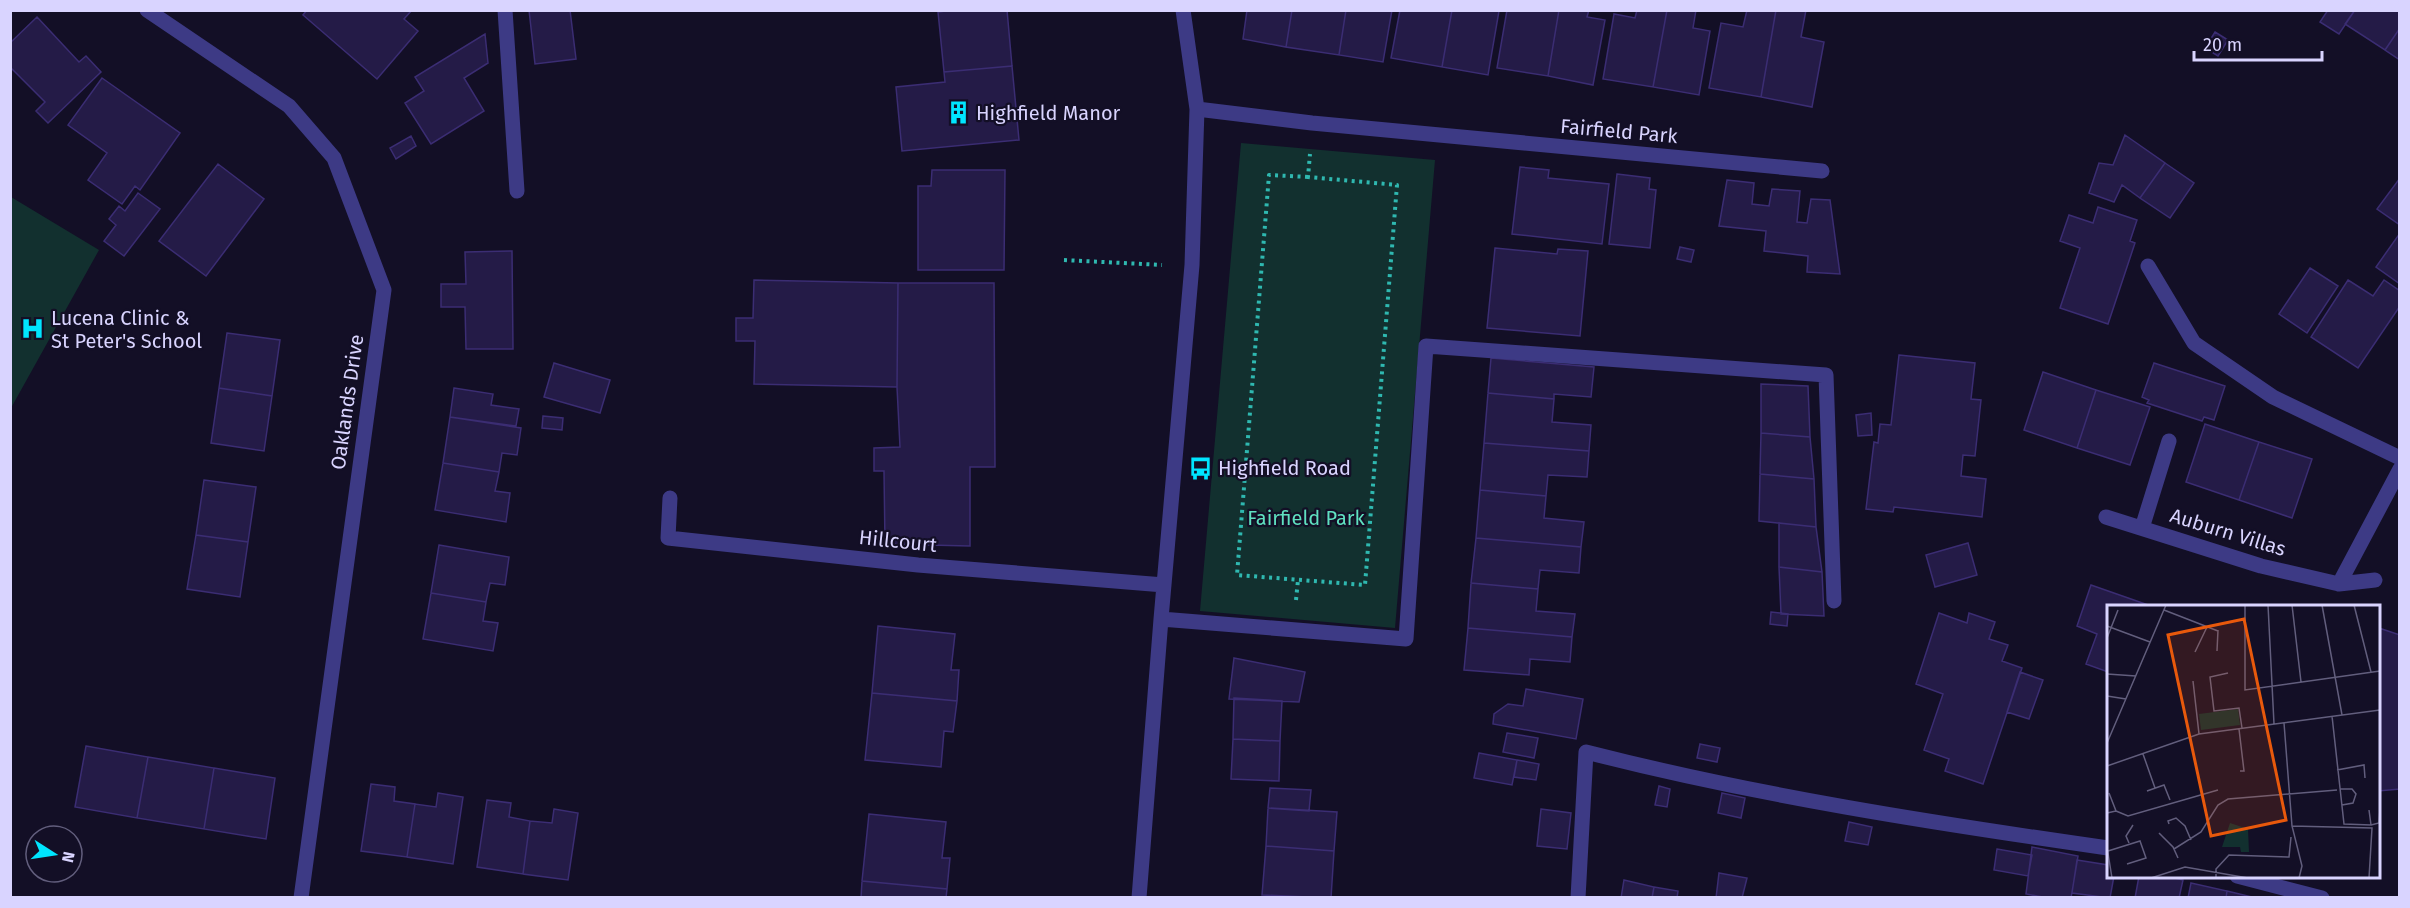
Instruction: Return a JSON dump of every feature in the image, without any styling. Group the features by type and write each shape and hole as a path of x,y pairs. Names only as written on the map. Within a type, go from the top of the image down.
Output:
{"street":[{"name":"Oaklands Drive","path":"147,10 289,106 334,158 384,290 301,897"},
{"path":"505,10 517,191"},
{"path":"1140,897 1191,264 1197,109 1183,10"},
{"name":"Fairfield Park","path":"1197,109 1312,123 1822,171"},
{"path":"2148,266 2194,343 2273,397 2400,458"},
{"path":"1161,619 1406,639 1426,346 1826,375 1834,601"},
{"path":"2142,528 2169,441"},
{"path":"2339,584 2400,469"},
{"name":"Hillcourt","path":"669,498 668,538 918,565 1164,585"},
{"name":"Auburn Villas","path":"2106,518 2261,566 2339,584 2375,580"},
{"path":"1578,897 1586,752 1658,771 1895,817 2107,848"},
{"path":"2245,878 2322,897"}],"path":[{"path":"1308,177 1312,123"},
{"path":"1269,175 1308,177 1397,185 1365,585 1237,574 1269,175"},
{"path":"1064,260 1152,265"}],"green space":[{"name":"Fairfield Park","path":"1241,143 1435,160 1395,628 1200,611"},
{"name":"Lucena Clinic & St Peter's School","path":"11,197 99,250 11,408"}],"building":[{"path":"307,10 412,10 404,19 418,31 377,79 303,15"},
{"path":"529,10 570,10 576,59 535,64"},
{"path":"1007,10 1012,66 944,72 938,12"},
{"path":"1247,10 1292,10 1286,47 1243,39"},
{"path":"1292,10 1346,10 1339,55 1286,47"},
{"path":"1346,10 1392,10 1383,62 1339,55"},
{"path":"1400,10 1452,10 1442,67 1391,58"},
{"path":"1452,10 1499,11 1488,75 1442,67"},
{"path":"1507,10 1559,10 1548,76 1497,68"},
{"path":"1559,10 1589,10 1587,17 1605,20 1593,85 1548,76"},
{"path":"1637,10 1667,10 1653,87 1603,79 1614,14 1635,18"},
{"path":"1667,10 1696,10 1693,28 1710,31 1699,95 1653,87"},
{"path":"1747,10 1776,10 1761,97 1709,88 1721,23 1743,27"},
{"path":"1776,10 1806,10 1801,37 1824,42 1812,107 1761,97"},
{"path":"2328,10 2355,10 2339,34 2320,22"},
{"path":"2355,10 2400,10 2400,28 2385,50 2345,24"},
{"path":"37,17 79,62 86,56 101,72 48,123 36,111 45,102 10,67 10,43"},
{"path":"2400,28 2400,60 2385,50"},
{"path":"2215,32 2228,40 2218,56 2205,48"},
{"path":"485,34 488,63 464,78 484,111 431,144 405,103 424,91 415,77"},
{"name":"Highfield Manor","path":"1012,66 1019,140 902,151 896,87 945,82 944,72"},
{"path":"102,78 180,133 140,190 135,186 122,204 88,180 107,153 68,125"},
{"path":"2125,135 2165,163 2140,198 2122,185 2114,202 2089,193 2099,163 2113,165"},
{"path":"411,136 416,146 396,159 390,148"},
{"path":"2165,163 2194,183 2170,218 2140,198"},
{"path":"218,164 264,199 206,276 159,241"},
{"path":"1520,167 1549,170 1548,178 1609,184 1602,244 1512,234"},
{"path":"932,170 1005,170 1004,270 918,270 918,186 931,186"},
{"path":"1617,174 1650,178 1649,189 1656,190 1650,248 1609,244"},
{"path":"2400,178 2400,225 2377,209"},
{"path":"1727,180 1754,183 1752,204 1769,206 1772,189 1800,191 1797,222 1807,223 1811,199 1830,200 1840,274 1807,272 1808,256 1764,251 1766,231 1719,226"},
{"path":"138,193 160,209 124,256 104,241 116,225 109,219 119,206 125,211"},
{"path":"2098,207 2137,220 2130,241 2135,243 2108,324 2060,308 2080,248 2060,241 2069,215 2093,223"},
{"path":"2400,233 2400,284 2376,267"},
{"path":"1680,247 1694,250 1691,262 1677,259"},
{"path":"1495,248 1557,254 1558,249 1588,251 1580,336 1487,328"},
{"path":"512,251 513,349 466,349 465,307 441,307 441,284 466,284 465,252"},
{"path":"2310,268 2338,286 2307,333 2279,314"},
{"path":"754,280 898,283 897,387 754,384 755,341 736,341 736,318 753,318"},
{"path":"2348,280 2373,296 2384,280 2400,291 2400,306 2358,368 2311,337"},
{"path":"898,283 994,283 995,467 970,467 970,546 885,544 884,471 874,471 874,448 900,447 897,387"},
{"path":"227,333 280,340 272,396 219,388"},
{"path":"1899,355 1975,363 1971,399 1981,400 1975,456 1963,455 1961,476 1986,479 1982,517 1894,507 1893,512 1866,509 1874,442 1878,443 1880,424 1891,425"},
{"path":"1491,358 1594,367 1591,397 1554,394 1554,399 1488,393"},
{"path":"554,363 610,380 600,413 544,397"},
{"path":"2154,363 2225,386 2214,420 2204,417 2202,421 2147,403 2149,400 2142,397"},
{"path":"2043,372 2096,390 2077,448 2024,430"},
{"path":"1761,384 1808,386 1810,437 1761,433"},
{"path":"219,388 272,396 264,451 211,443"},
{"path":"454,388 493,394 491,405 519,409 516,426 450,417"},
{"path":"2096,390 2150,407 2130,465 2077,448"},
{"path":"1488,393 1554,399 1552,422 1591,425 1589,451 1484,443"},
{"path":"1871,413 1872,435 1858,436 1856,415"},
{"path":"543,416 563,418 562,430 542,428"},
{"path":"450,417 521,428 517,455 502,453 499,472 443,463"},
{"path":"2205,424 2259,442 2239,500 2186,482"},
{"path":"1761,433 1810,437 1814,479 1760,474"},
{"path":"2259,442 2312,459 2292,518 2239,500"},
{"path":"1484,443 1589,451 1587,477 1548,475 1546,496 1480,490"},
{"path":"443,463 499,472 495,491 510,493 506,522 435,510"},
{"path":"1760,474 1814,479 1816,527 1759,521"},
{"path":"204,480 256,487 248,542 196,535"},
{"path":"1480,490 1546,496 1544,518 1584,522 1581,547 1476,538"},
{"path":"1779,523 1816,527 1822,572 1779,567"},
{"path":"196,535 248,542 240,597 187,589"},
{"path":"1476,538 1581,547 1579,573 1540,570 1538,589 1471,583"},
{"path":"1968,543 1977,575 1935,587 1926,555"},
{"path":"439,545 509,557 505,585 490,583 486,602 431,593"},
{"path":"1779,567 1822,572 1824,616 1781,614"},
{"path":"1471,583 1538,589 1536,611 1575,614 1572,637 1468,628"},
{"path":"2091,585 2148,605 2107,605 2107,672 2086,664 2097,634 2077,626"},
{"path":"431,593 486,602 483,621 498,623 493,651 423,639"},
{"path":"1771,612 1788,614 1787,626 1770,624"},
{"path":"1939,613 1967,623 1969,613 1995,622 1989,639 2008,645 2002,661 2022,668 1983,784 1945,771 1949,759 1924,750 1943,694 1916,684"},
{"path":"878,626 955,634 951,670 959,670 957,701 872,693"},
{"path":"1468,628 1572,637 1570,662 1530,659 1529,675 1464,670"},
{"path":"2380,628 2400,635 2400,789 2380,791"},
{"path":"1234,658 1305,672 1299,702 1229,699"},
{"path":"2020,672 2043,680 2029,719 2007,712"},
{"path":"1526,689 1583,699 1576,739 1493,724 1494,714 1508,704 1523,706"},
{"path":"872,693 957,701 953,732 944,731 941,767 865,760"},
{"path":"1234,698 1282,701 1280,741 1233,739"},
{"path":"1507,733 1538,738 1534,758 1503,752"},
{"path":"1233,739 1280,741 1279,781 1231,779"},
{"path":"1700,744 1720,748 1717,762 1697,758"},
{"path":"86,746 148,757 137,818 75,807"},
{"path":"1479,753 1517,760 1512,785 1474,778"},
{"path":"148,757 214,768 204,829 137,818"},
{"path":"1517,760 1539,764 1536,780 1514,777"},
{"path":"214,768 275,778 266,839 204,829"},
{"path":"371,784 395,787 394,801 415,804 407,857 361,851"},
{"path":"1659,786 1670,789 1667,807 1655,805"},
{"path":"1270,788 1311,790 1309,811 1268,808"},
{"path":"438,793 463,797 453,864 407,857 415,804 436,807"},
{"path":"1722,793 1745,798 1741,818 1718,813"},
{"path":"487,800 511,803 509,817 530,821 523,874 477,867"},
{"path":"1268,808 1337,812 1334,851 1266,846"},
{"path":"554,809 578,813 568,880 523,874 530,821 552,823"},
{"path":"1541,809 1571,813 1567,849 1537,846"},
{"path":"869,814 946,822 942,858 950,858 947,889 862,881"},
{"path":"1849,822 1872,827 1868,845 1845,841"},
{"path":"1266,846 1334,851 1331,898 1262,895"},
{"path":"2032,847 2078,856 2071,898 2048,898 2026,894"},
{"path":"1997,849 2032,855 2028,876 1994,870"},
{"path":"2077,860 2107,865 2107,878 2114,878 2110,898 2072,893"},
{"path":"1719,873 1747,878 1742,898 1716,898"},
{"path":"2139,878 2183,880 2179,898 2135,898"},
{"path":"1624,880 1654,887 1652,898 1621,898"},
{"path":"862,881 947,889 946,898 861,898"},
{"path":"2191,883 2227,891 2226,898 2188,898"},
{"path":"1654,887 1678,891 1677,898 1652,898"},
{"path":"2227,891 2256,898 2226,898"}],"place":[{"name":"Highfield Manor","path":"958,113"},
{"name":"Lucena Clinic & St Peter's School","path":"33,329"},
{"name":"Highfield Road","path":"1200,468"}]}
